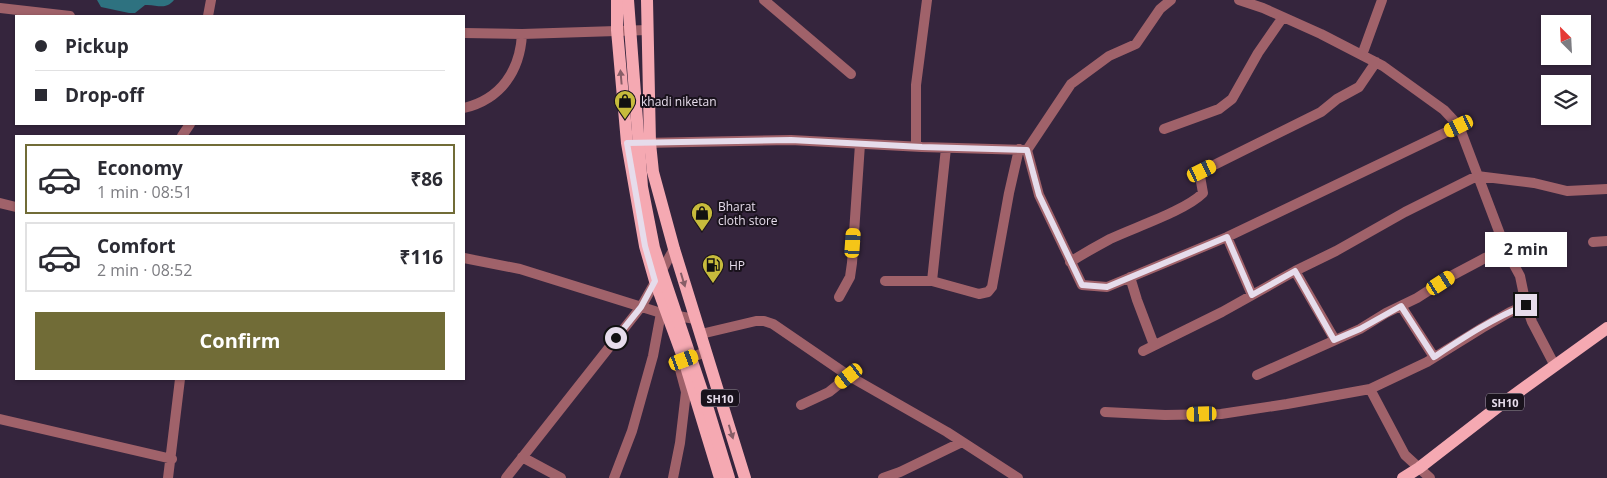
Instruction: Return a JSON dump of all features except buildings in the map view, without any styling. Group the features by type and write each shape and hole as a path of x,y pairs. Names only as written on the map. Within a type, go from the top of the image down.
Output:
{"main road":[{"path":"617,0 617,30 627,143 645,246 664,313 684,360 720,478"},
{"path":"628,0 642,187 646,213 654,248 729,478"},
{"name":"SH10","path":"647,0 650,143 653,172 695,319 745,478"},
{"name":"SH10","path":"1403,478 1607,328"}],"street":[{"path":"208,15 211,0"},
{"path":"764,0 851,74"},
{"path":"916,147 916,85 927,0"},
{"path":"885,281 932,280 979,294 988,292 992,287 1009,193 1023,150 1072,84 1109,56 1136,44 1160,8 1171,0"},
{"path":"1239,0 1284,17 1376,62 1444,110 1459,126 1506,250 1520,276 1526,305 1532,322 1556,366"},
{"path":"1362,55 1382,0"},
{"path":"0,8 61,15"},
{"path":"1164,129 1219,108 1232,98 1258,52 1284,17"},
{"path":"465,33 522,34 648,30"},
{"path":"465,108 479,104 497,93 515,68 521,49 522,34"},
{"path":"1070,262 1109,240 1180,208 1200,196 1203,193 1200,176 1202,171 1321,112 1337,99 1359,87 1376,62"},
{"path":"1023,150 1039,195 1082,285 1107,287 1227,237 1459,126"},
{"path":"627,143 791,140 916,147 1023,150"},
{"path":"839,297 850,277 852,263 860,144"},
{"path":"932,280 946,148"},
{"path":"1143,350 1222,312 1405,212 1477,176 1567,191 1607,189"},
{"path":"0,203 15,207"},
{"path":"1227,237 1252,295"},
{"path":"1593,242 1607,241"},
{"path":"506,478 641,307 674,249"},
{"path":"1257,375 1360,329 1417,298 1453,275 1485,258 1506,250"},
{"path":"465,258 520,269 641,307 695,319"},
{"path":"1295,271 1334,340"},
{"path":"1130,277 1154,345"},
{"path":"1105,412 1165,415 1221,414 1370,389 1434,357 1510,312 1526,305"},
{"path":"1401,306 1434,357"},
{"path":"614,478 632,431 664,313"},
{"path":"701,334 756,321 773,324 849,376 962,442 1018,478"},
{"path":"673,478 680,443 686,392 678,362 706,352"},
{"path":"801,405 828,392 849,376"},
{"path":"168,478 172,459 180,380"},
{"path":"1370,389 1405,455 1430,478"},
{"path":"0,419 172,459"},
{"path":"884,478 962,442"},
{"path":"522,457 561,478"}],"shaded area":[{"path":"97,0 174,0 164,6 145,5 135,13 129,13 101,7"}],"place":[{"name":"khadi niketan","path":"625,120"},
{"name":"Bharat cloth store","path":"702,232"},
{"name":"HP","path":"713,284"}],"route":[{"path":"616,338 641,307 655,281 645,246 627,143 791,140 1027,150 1039,195 1082,285 1107,287 1227,237 1252,295 1295,271 1334,340 1360,329 1401,306 1434,357 1510,312 1526,305"}]}
